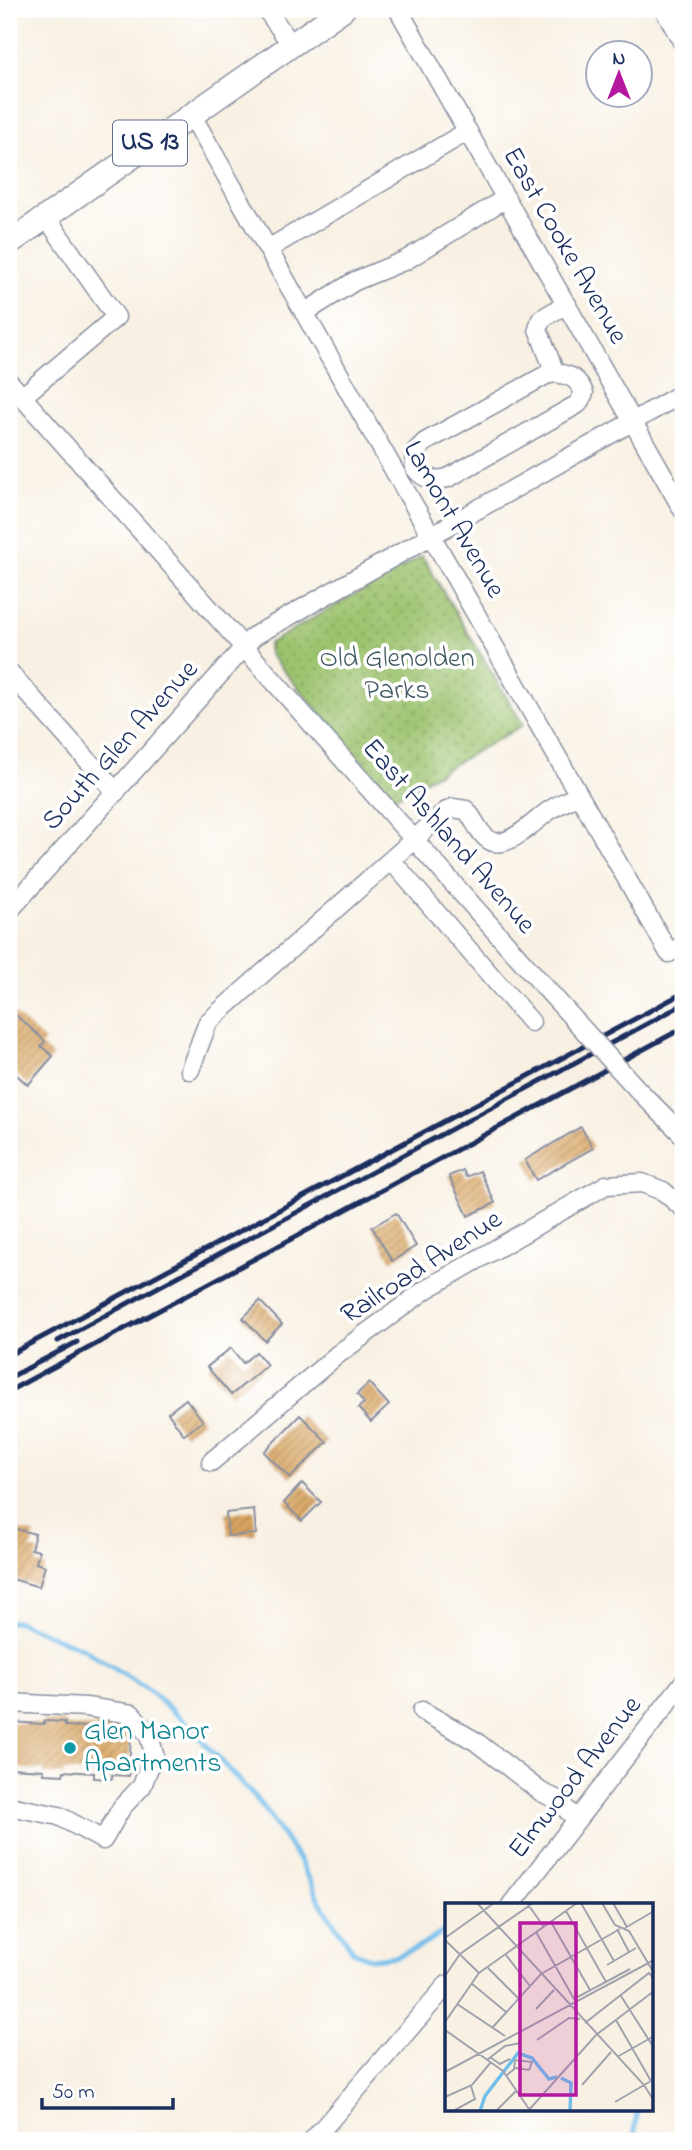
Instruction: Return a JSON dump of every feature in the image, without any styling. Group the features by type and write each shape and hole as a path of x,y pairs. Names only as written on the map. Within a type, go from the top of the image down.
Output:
{"main road":[{"name":"US 13","path":"9,243 343,9"}],"street":[{"path":"266,9 291,44"},
{"name":"East Cooke Avenue","path":"398,9 683,510"},
{"path":"664,9 683,43"},
{"name":"Lamont Avenue","path":"191,114 579,794 676,949"},
{"path":"268,249 468,131"},
{"path":"304,313 355,281 406,260 506,198"},
{"path":"22,397 116,317 46,217"},
{"path":"555,373 538,329 541,319 566,304"},
{"path":"580,382 603,369"},
{"path":"555,373 573,377 580,382 584,393 578,404 448,478 428,478 415,468 414,453 425,442 546,375 555,373"},
{"name":"East Ashland Avenue","path":"9,382 550,993 683,1135"},
{"name":"South Glen Avenue","path":"9,911 244,647 265,628 683,393"},
{"path":"398,477 415,468"},
{"path":"9,672 116,792"},
{"path":"190,1070 208,1022 445,812 460,808 466,810 490,841 502,842 530,828 548,811 579,794"},
{"path":"391,859 531,1022"},
{"name":"Railroad Avenue","path":"211,1462 337,1355 425,1290 606,1185 642,1183 663,1191 683,1208"},
{"name":"Elmwood Avenue","path":"513,1903 683,1683"},
{"path":"9,1703 86,1707 132,1714 149,1735 154,1754 142,1786 122,1807 103,1840 60,1816 9,1806"},
{"path":"422,1711 475,1741 541,1792 556,1799 577,1820"},
{"path":"312,2141 445,1987"}],"green space":[{"name":"Old Glenolden Parks","path":"422,556 523,725 394,798 269,654 268,644"}],"building":[{"path":"9,1009 45,1041 41,1046 53,1056 28,1085 9,1068"},
{"path":"581,1127 593,1148 536,1180 525,1160"},
{"path":"463,1170 466,1177 480,1171 495,1203 468,1216 449,1176"},
{"path":"396,1213 416,1246 392,1261 372,1227"},
{"path":"260,1301 282,1324 265,1341 243,1318"},
{"path":"231,1348 243,1363 256,1352 267,1365 231,1395 207,1367"},
{"path":"369,1383 389,1405 371,1422 358,1408 364,1403 357,1394"},
{"path":"186,1399 203,1421 184,1435 168,1413"},
{"path":"300,1415 327,1442 290,1478 264,1452"},
{"path":"302,1483 321,1502 302,1521 284,1503"},
{"path":"254,1510 256,1534 228,1536 226,1513"},
{"path":"9,1527 35,1534 31,1549 39,1551 36,1563 45,1566 39,1587 9,1578"},
{"name":"Glen Manor Apartments","path":"44,1721 65,1722 65,1726 95,1727 95,1724 129,1729 129,1776 94,1778 94,1773 64,1771 63,1775 44,1774 44,1770 9,1768 9,1722 44,1724"}],"waterway":[{"path":"9,1622 16,1621 84,1649 148,1690 185,1722 262,1805 299,1860 320,1902 353,1951 372,1959 398,1956 423,1945 445,1930"},
{"path":"634,2141 637,2112"}],"railway":[{"path":"9,1355 683,993"},
{"path":"58,1341 680,1006"},
{"path":"9,1391 683,1028"},
{"path":"9,1378 77,1342"}],"place":[{"name":"Glen Manor Apartments","path":"70,1748"}]}
